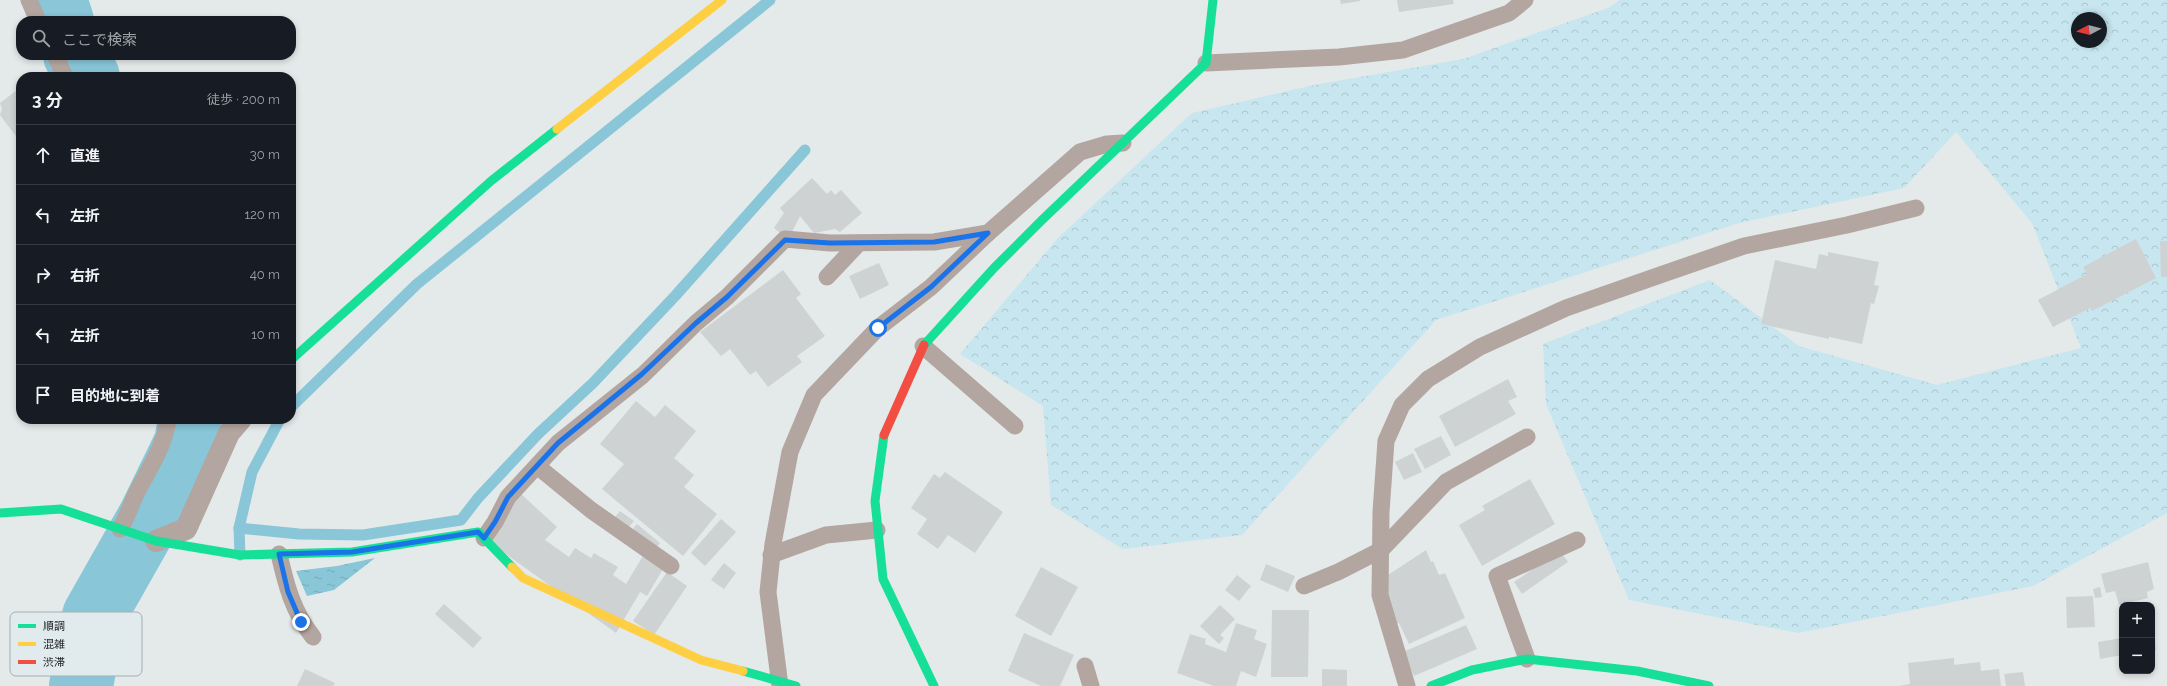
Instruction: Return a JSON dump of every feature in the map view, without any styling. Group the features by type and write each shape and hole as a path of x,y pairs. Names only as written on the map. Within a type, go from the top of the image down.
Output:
{"street":[{"path":"296,356 491,181 722,0"},
{"path":"934,686 883,579 874,501 884,431 924,346 994,268 1206,63 1213,0"},
{"path":"156,541 186,529 229,433 237,424"},
{"path":"0,513 62,509 156,541 240,555 352,552 478,532 523,578 701,660 778,685 796,686"},
{"path":"1431,686 1472,670 1527,659 1637,670 1709,686"}],"lane":[{"path":"29,0 36,16"},
{"path":"1206,63 1339,57 1403,50 1509,13 1526,0"},
{"path":"57,60 63,72"},
{"path":"778,685 768,592 771,555 790,452 814,395 878,328 931,287 988,233 1080,152 1107,144 1123,143"},
{"path":"1407,686 1380,595 1381,512 1386,441 1402,405 1428,379 1480,347 1566,308 1663,274 1744,246 1847,225 1916,208"},
{"path":"484,538 495,522 508,497 558,443 642,374 696,323 727,297 785,240 830,243 934,242 988,233"},
{"path":"827,277 860,243"},
{"path":"924,346 1015,426"},
{"path":"123,530 137,491 154,463 166,424"},
{"path":"1304,586 1338,572 1381,550 1446,482 1527,437"},
{"path":"537,466 591,510 671,566"},
{"path":"771,555 826,535 877,530"},
{"path":"1527,659 1497,576 1577,540"},
{"path":"279,554 288,592 301,622 313,637"},
{"path":"1085,666 1091,686"}],"green space":[{"path":"1620,0 2167,0 2167,513 2033,586 1798,633 1629,600 1546,404 1543,344 1710,280 1799,346 1937,385 2081,348 2032,223 1956,132 1904,188 1739,223 1436,320 1242,535 1123,549 1051,505 1043,406 960,354 1058,238 1192,113 1314,85 1463,59 1608,8"}],"water":[{"path":"375,558 334,590 307,596 296,571 337,566"}],"building":[{"path":"1340,0 1360,0 1360,1 1341,4"},
{"path":"1397,0 1453,0 1454,4 1399,12"},
{"path":"16,91 16,136 0,115 2,109 0,103"},
{"path":"812,178 827,194 831,190 835,195 841,190 862,213 840,232 835,229 814,233 800,216 790,236 784,236 774,228 784,213 780,208"},
{"path":"2136,239 2156,278 2092,311 2090,308 2053,327 2038,300 2087,274 2083,267"},
{"path":"2160,241 2167,241 2167,277 2161,277"},
{"path":"1828,252 1879,262 1874,285 1879,286 1874,304 1871,303 1862,344 1829,337 1829,339 1761,324 1775,260 1816,269 1819,254 1828,256"},
{"path":"879,263 889,285 860,299 849,276"},
{"path":"783,270 801,294 796,298 825,336 797,356 802,362 768,387 756,371 750,375 730,349 721,356 700,332"},
{"path":"1508,379 1517,397 1508,401 1516,414 1455,447 1439,416"},
{"path":"636,401 655,417 665,405 696,431 674,458 694,475 684,487 717,514 683,556 602,489 624,464 600,444"},
{"path":"1441,436 1451,455 1425,469 1414,449"},
{"path":"1413,453 1422,472 1404,480 1395,462"},
{"path":"945,472 1003,512 975,553 948,535 938,549 917,534 927,519 911,508 934,474 940,478"},
{"path":"1530,479 1555,524 1482,566 1459,525 1485,510 1482,506"},
{"path":"520,493 557,527 545,540 569,557 575,548 591,558 594,553 618,567 613,575 626,584 643,556 663,569 647,596 640,592 616,633 481,536"},
{"path":"620,511 634,521 625,532 612,521"},
{"path":"721,519 736,532 705,566 691,553"},
{"path":"637,524 660,543 653,553 629,534"},
{"path":"1426,550 1439,575 1445,573 1465,618 1409,644 1399,623 1396,624 1381,583 1385,577"},
{"path":"1560,551 1568,562 1522,594 1514,582"},
{"path":"2148,562 2154,589 2147,592 2148,598 2131,602 2119,602 2119,605 2115,591 2106,593 2101,574"},
{"path":"724,563 736,573 724,589 711,580"},
{"path":"1266,564 1295,576 1288,592 1260,580"},
{"path":"1041,567 1078,587 1051,636 1015,616"},
{"path":"667,572 687,586 654,635 633,621"},
{"path":"1237,575 1251,586 1239,601 1225,590"},
{"path":"2100,587 2102,597 2095,598 2093,589"},
{"path":"2093,596 2095,627 2067,628 2066,597"},
{"path":"444,604 482,638 473,648 435,614"},
{"path":"1220,605 1235,619 1220,635 1224,638 1219,644 1200,626"},
{"path":"1272,610 1309,610 1308,677 1271,677"},
{"path":"1236,623 1257,630 1254,639 1267,644 1256,677 1241,671 1236,686 1214,686 1177,673 1190,634 1206,639 1205,644 1226,652"},
{"path":"1466,625 1477,649 1414,676 1403,652"},
{"path":"1024,633 1074,655 1060,686 1041,686 1008,671"},
{"path":"2119,638 2119,656 2100,659 2098,642"},
{"path":"1954,658 1954,665 1980,662 1981,671 1999,669 2001,686 1899,686 1910,684 1908,663"},
{"path":"305,669 335,683 333,686 297,686"},
{"path":"1322,669 1347,670 1347,686 1322,686"},
{"path":"2023,672 2025,686 2006,686 2004,674"}],"waterway":[{"path":"55,0 60,16"},
{"path":"296,402 417,284 770,0"},
{"path":"78,60 85,72"},
{"path":"240,555 239,528 299,534 363,535 461,520 478,498 538,434 593,383 676,295 805,150"},
{"path":"96,612 150,517 186,443 189,424"},
{"path":"239,528 252,472 277,424"},
{"path":"96,612 139,535"},
{"path":"81,686 83,676"}],"traffic: fast":[{"path":"924,345 994,268 1206,63 1213,0"},
{"path":"296,356 491,181 557,129"},
{"path":"884,435 875,501 883,579 934,686"},
{"path":"0,513 61,509 156,541 240,555 352,552 478,532 512,567"},
{"path":"1431,686 1472,670 1527,659 1637,671 1709,686"},
{"path":"743,671 796,686"}],"traffic: slow":[{"path":"557,129 722,0"},
{"path":"512,567 523,578 701,660 743,671"}],"traffic: jam":[{"path":"884,435 924,345"}],"route":[{"path":"301,622 288,592 279,554 352,552 478,532 484,538 495,522 508,497 558,443 609,403 642,374 696,323 727,297 785,240 830,243 934,242 988,233 931,287 878,328"}]}
